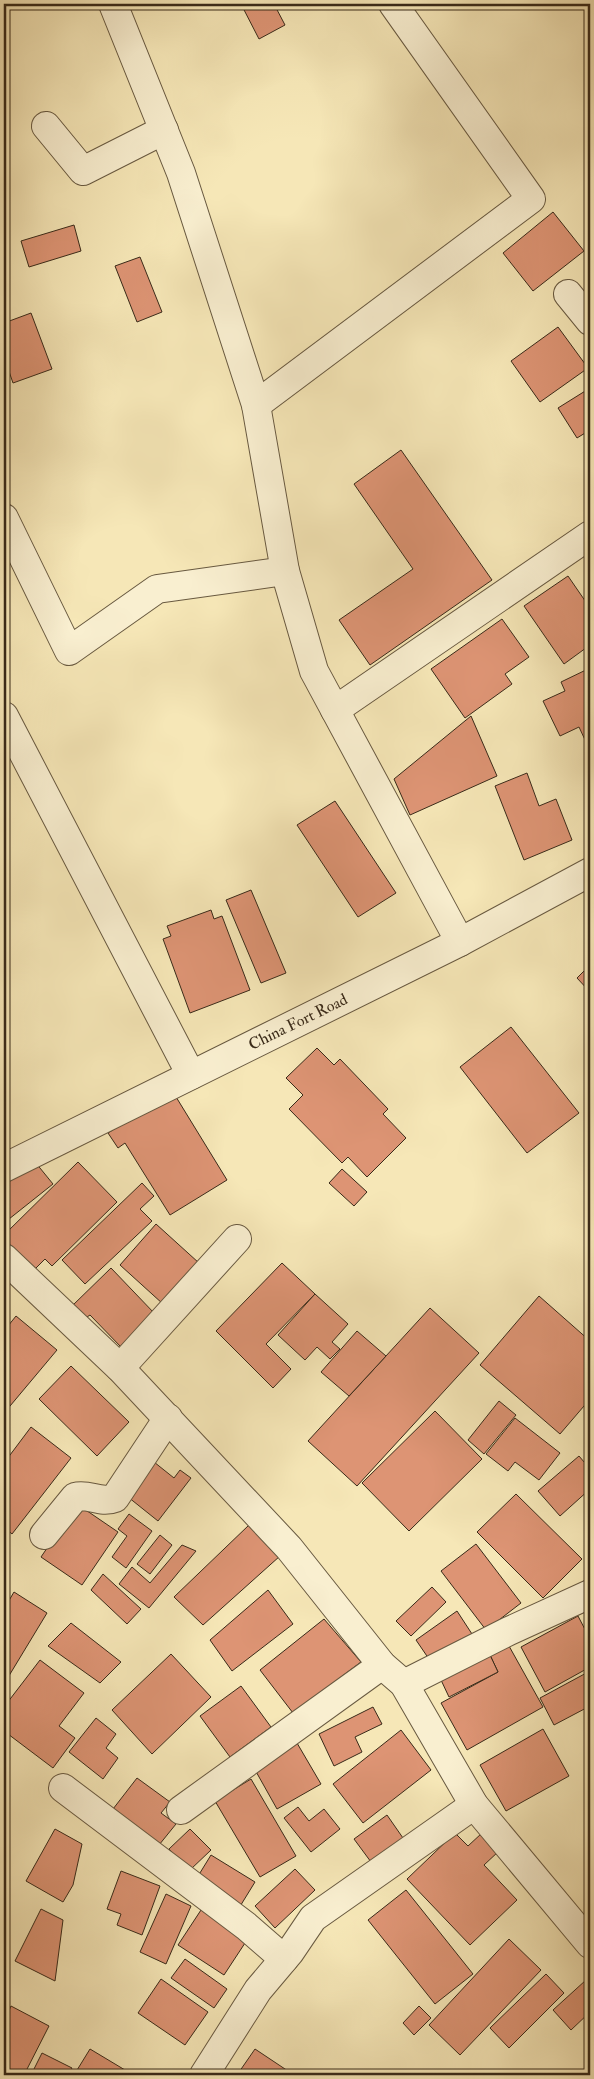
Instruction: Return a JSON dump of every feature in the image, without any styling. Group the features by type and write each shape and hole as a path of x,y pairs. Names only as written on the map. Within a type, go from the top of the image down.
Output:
{"street":[{"path":"112,4 181,173 256,405 285,571 314,671 460,942"},
{"path":"256,405 531,200 393,4"},
{"path":"46,126 82,171 164,130"},
{"path":"568,294 590,321"},
{"path":"4,518 69,650 156,589 285,571"},
{"path":"335,710 590,535"},
{"path":"4,716 191,1075"},
{"name":"China Fort Road","path":"4,1168 460,942 590,872"},
{"path":"120,1368 237,1239"},
{"path":"4,1258 120,1368 290,1548 382,1665 404,1684 474,1805 590,1944"},
{"path":"44,1535 75,1497 82,1495 108,1501 115,1498 168,1418"},
{"path":"404,1684 509,1631 590,1594"},
{"path":"181,1810 382,1665"},
{"path":"63,1788 246,1926 284,1959"},
{"path":"204,2075 258,1990 314,1918 474,1805"}],"building":[{"path":"241,4 274,4 285,25 259,39"},
{"path":"553,212 584,251 533,291 503,253"},
{"path":"74,225 81,251 29,267 21,241"},
{"path":"140,257 162,312 137,322 115,266"},
{"path":"31,313 52,369 13,383 4,357 4,334 6,333 4,323"},
{"path":"558,327 588,368 540,402 511,361"},
{"path":"590,388 590,430 577,438 558,408"},
{"path":"401,450 492,580 370,665 339,620 413,569 354,484"},
{"path":"568,576 590,608 590,645 564,664 524,606"},
{"path":"502,619 529,657 505,674 512,684 465,718 431,669"},
{"path":"590,668 590,740 586,742 579,727 560,736 543,701 565,691 561,682"},
{"path":"471,716 497,776 410,815 394,779"},
{"path":"527,773 539,806 556,799 572,840 524,860 495,786"},
{"path":"335,801 396,893 358,917 297,825"},
{"path":"251,890 286,973 261,983 226,900"},
{"path":"211,910 214,919 222,916 250,990 190,1013 163,939 171,936 167,926"},
{"path":"590,965 590,992 577,978"},
{"path":"511,1027 579,1113 527,1153 460,1067"},
{"path":"317,1048 334,1065 340,1059 388,1109 383,1114 406,1138 367,1177 348,1157 342,1163 289,1109 303,1095 286,1078"},
{"path":"173,1092 227,1180 170,1215 125,1143 118,1148 108,1133"},
{"path":"31,1157 53,1184 4,1223 4,1179"},
{"path":"78,1162 117,1202 52,1266 45,1259 33,1271 4,1241 4,1235"},
{"path":"342,1169 367,1192 354,1206 329,1183"},
{"path":"142,1183 154,1196 140,1209 152,1221 85,1284 62,1260"},
{"path":"156,1224 199,1263 163,1304 120,1265"},
{"path":"282,1263 315,1294 266,1344 291,1369 273,1388 216,1331"},
{"path":"111,1268 155,1314 121,1347 90,1315 81,1321 72,1306"},
{"path":"315,1294 348,1324 332,1342 340,1349 330,1359 317,1347 305,1360 278,1335"},
{"path":"539,1296 590,1341 590,1399 560,1434 480,1365"},
{"path":"430,1308 479,1353 357,1486 308,1441"},
{"path":"16,1316 57,1350 5,1412 4,1331"},
{"path":"357,1331 386,1356 349,1396 321,1372"},
{"path":"71,1366 129,1422 97,1456 39,1399"},
{"path":"499,1401 516,1415 484,1454 468,1440"},
{"path":"435,1411 482,1459 409,1531 362,1483"},
{"path":"515,1418 560,1453 539,1480 515,1462 508,1471 486,1454"},
{"path":"31,1427 71,1458 12,1534 4,1527 4,1463"},
{"path":"579,1456 590,1469 590,1489 560,1516 538,1491"},
{"path":"154,1462 174,1478 180,1470 191,1478 158,1521 128,1497"},
{"path":"516,1494 582,1559 543,1598 477,1532"},
{"path":"77,1504 118,1532 82,1585 41,1557"},
{"path":"129,1514 152,1531 126,1568 112,1557 127,1536 118,1529"},
{"path":"249,1525 280,1556 203,1625 174,1597"},
{"path":"160,1535 172,1545 150,1574 137,1564"},
{"path":"476,1544 521,1603 486,1630 441,1571"},
{"path":"182,1545 196,1551 149,1608 119,1584 132,1567 150,1583"},
{"path":"103,1574 141,1609 127,1624 91,1590"},
{"path":"432,1587 446,1602 411,1636 396,1621"},
{"path":"268,1590 293,1624 232,1671 210,1640"},
{"path":"14,1592 47,1613 4,1684 4,1609"},
{"path":"457,1611 472,1634 431,1662 416,1640"},
{"path":"578,1616 590,1639 590,1667 545,1692 521,1647"},
{"path":"324,1619 361,1662 293,1713 260,1670"},
{"path":"71,1623 121,1662 100,1683 48,1646"},
{"path":"509,1646 543,1707 467,1750 441,1703 498,1672 490,1655"},
{"path":"171,1654 211,1697 152,1754 112,1710"},
{"path":"490,1655 498,1672 449,1697 441,1680"},
{"path":"40,1660 84,1693 59,1726 75,1738 53,1768 4,1731 4,1707"},
{"path":"590,1671 590,1706 554,1725 540,1698"},
{"path":"241,1686 271,1727 230,1757 200,1716"},
{"path":"373,1707 382,1724 355,1737 362,1752 334,1766 319,1734"},
{"path":"96,1718 116,1734 106,1748 118,1758 103,1779 69,1752"},
{"path":"543,1729 569,1776 506,1811 480,1765"},
{"path":"401,1730 431,1770 363,1823 333,1784"},
{"path":"297,1743 321,1784 277,1809 254,1768"},
{"path":"137,1778 170,1802 161,1813 176,1824 159,1845 113,1809"},
{"path":"251,1779 296,1856 260,1877 215,1801"},
{"path":"298,1807 309,1821 324,1809 340,1829 311,1852 284,1818"},
{"path":"387,1815 403,1838 371,1862 354,1839"},
{"path":"55,1829 82,1844 73,1885 63,1902 26,1881"},
{"path":"190,1829 211,1850 190,1870 169,1849"},
{"path":"455,1833 468,1846 482,1833 499,1851 484,1865 517,1900 470,1945 407,1879"},
{"path":"211,1855 255,1882 239,1908 195,1881"},
{"path":"295,1869 315,1890 275,1928 255,1906"},
{"path":"121,1871 160,1886 142,1935 117,1925 121,1914 107,1909"},
{"path":"406,1890 473,1974 435,2004 368,1920"},
{"path":"166,1894 191,1906 166,1964 140,1952"},
{"path":"41,1909 63,1920 55,1981 15,1961"},
{"path":"201,1910 247,1940 224,1975 178,1945"},
{"path":"509,1939 541,1970 460,2055 429,2025"},
{"path":"185,1959 227,1989 214,2008 171,1978"},
{"path":"546,1974 564,1993 509,2048 490,2028"},
{"path":"161,1979 208,2012 185,2045 138,2013"},
{"path":"586,1980 590,1985 590,2012 571,2030 553,2010"},
{"path":"11,2006 49,2026 24,2075 4,2075 4,2021"},
{"path":"419,2006 431,2018 414,2035 403,2023"},
{"path":"90,2049 125,2070 122,2075 74,2075"},
{"path":"255,2049 294,2075 237,2075"},
{"path":"42,2053 72,2068 68,2075 31,2075"}]}
